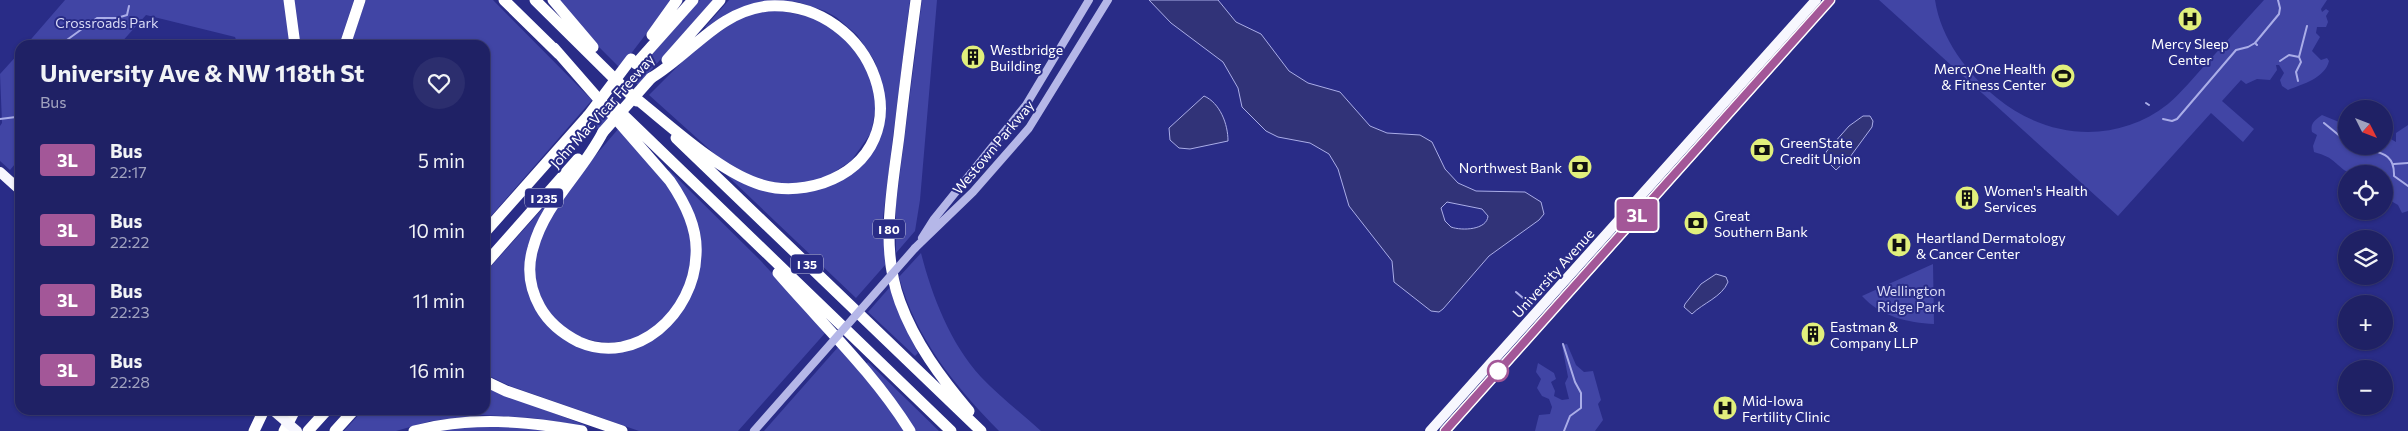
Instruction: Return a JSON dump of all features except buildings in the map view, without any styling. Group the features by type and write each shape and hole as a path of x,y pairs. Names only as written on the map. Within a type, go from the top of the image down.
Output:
{"highway":[{"path":"289,0 294,40"},
{"path":"347,40 360,0"},
{"name":"I 35","path":"504,0 951,431"},
{"name":"I 35","path":"535,0 981,431"},
{"path":"553,0 601,55 612,75"},
{"path":"634,61 677,0"},
{"name":"John MacVicar Freeway","path":"490,226 634,61 693,0"},
{"name":"John MacVicar Freeway","path":"490,258 720,0"},
{"name":"I 80","path":"916,0 889,217 889,248 892,271 900,300 913,332 935,368 986,431"},
{"path":"633,96 731,172 757,184 785,189 807,187 829,181 854,164 866,150 875,134 880,115 877,79 861,47 845,30 825,16 794,6 761,7 741,13 721,23 669,67 651,78"},
{"path":"554,48 670,181 685,206 696,242 692,282 683,301 670,319 652,335 636,343 602,348 570,338 556,328 544,314 536,300 531,284 530,267 536,236 546,215 558,196 592,154 603,132"},
{"path":"738,226 864,368 910,431"},
{"path":"490,383 506,391 622,431"},
{"path":"254,431 262,415"},
{"path":"284,431 292,415"},
{"path":"308,431 322,415"},
{"path":"335,431 349,415"},
{"path":"414,431 462,421 493,420 524,421 582,431"}],"main road":[{"name":"University Avenue","path":"1430,431 1816,0"},
{"name":"University Avenue","path":"1445,431 1830,0"},
{"path":"0,172 15,186"},
{"path":"278,415 297,431"}],"street":[{"name":"Westown Parkway","path":"915,248 934,219 1026,105 1089,0"},
{"name":"Westown Parkway","path":"754,431 915,248 973,192 1029,128 1108,0"}],"green space":[{"name":"Crossroads Park","path":"65,0 286,0 291,40 236,40 235,37 146,15 124,40 30,40"},
{"path":"293,0 354,0 341,40 298,40"},
{"path":"366,0 493,0 592,100 490,217 490,40 352,40"},
{"path":"559,0 672,0 620,68 594,42"},
{"path":"700,0 713,0 638,85 631,78"},
{"path":"729,0 910,0 883,217 886,264 856,298 716,165 777,191 852,170 885,111 879,73 874,60 857,35 836,17 825,11 798,2 771,1 707,28 705,27"},
{"path":"922,0 937,0 920,200 915,231 896,253 896,204"},
{"path":"1879,0 1935,0 1938,14 1949,42 1975,78 1997,98 2017,112 2037,122 2059,129 2082,132 2104,131 2126,126 2148,117 2178,95 2264,0 2327,0 2321,9 2322,12 2326,9 2329,11 2326,16 2328,22 2326,27 2317,27 2316,33 2320,37 2312,51 2321,60 2327,58 2329,61 2327,67 2318,76 2307,83 2288,90 2282,86 2280,80 2284,73 2279,65 2276,65 2277,70 2270,80 2257,79 2246,84 2241,80 2222,101 2254,129 2243,142 2211,113 2118,216"},
{"path":"772,9 825,20 862,54 877,100 871,133 851,161 828,176 806,183 783,184 756,179 718,157 649,95 697,47 745,15"},
{"name":"Crossroads Park","path":"15,58 15,164 10,170 0,161 0,126 2,123 0,74"},
{"path":"601,110 609,118 599,128 595,129 592,125 592,120"},
{"path":"2322,115 2338,122 2338,155 2393,155 2393,140 2396,142 2396,133 2408,125 2408,211 2402,213 2398,205 2393,202 2393,165 2338,165 2328,157 2314,152 2313,146 2317,135 2312,132 2312,126 2317,118"},
{"path":"619,128 675,195 690,232 691,260 686,281 678,301 665,318 650,331 631,339 610,342 587,339 572,333 559,323 549,311 538,289 535,273 535,255 542,231 558,203"},
{"path":"669,170 760,260 826,332 738,431 639,431 510,386 490,376 490,267 550,200 531,242 541,314 601,351 672,322 700,252 666,172"},
{"path":"921,253 931,286 951,334 970,364 988,384 1041,431 999,431 967,397 939,360 916,321 906,300 899,277"},
{"name":"Wellington Ridge Park","path":"1933,264 1934,324 1914,322 1895,317 1877,309 1862,296"},
{"path":"890,287 902,320 918,353 915,356 868,312"},
{"path":"1567,344 1576,365 1584,372 1593,371 1601,400 1598,404 1603,420 1595,431 1535,431 1539,415 1550,414 1552,407 1549,399 1542,396 1537,388 1541,379 1536,372 1538,363 1554,373 1556,379 1551,382 1555,391 1554,396 1562,400 1569,399 1565,383 1568,377 1562,345"},
{"path":"839,346 908,431 764,431"},
{"path":"868,362 939,431 913,431 864,366"},
{"path":"490,389 590,427 534,418 483,415 490,415"},
{"path":"358,415 483,415 431,421 396,431 344,431"},
{"path":"483,424 561,431 428,431"}],"shaded area":[{"path":"1149,0 1218,0 1236,22 1261,34 1289,71 1308,83 1340,92 1370,126 1387,133 1420,135 1432,142 1445,169 1458,183 1476,191 1525,192 1541,202 1544,214 1539,220 1489,256 1443,309 1439,312 1431,311 1394,282 1392,261 1349,206 1338,169 1329,154 1310,143 1278,137 1266,131 1242,107 1238,88 1223,62 1171,23","holes":["1447,202 1482,209 1488,216 1487,221 1479,227 1461,229 1451,227 1445,221 1441,208"]},
{"path":"1204,96 1210,99 1219,109 1225,121 1228,141 1190,149 1179,148 1170,140 1169,128"},
{"path":"1863,116 1870,116 1873,121 1872,127 1850,157 1836,170 1826,160 1826,152 1849,126"},
{"path":"1716,274 1726,277 1728,282 1725,287 1717,296 1692,314 1684,307 1685,304 1701,284"}],"waterway":[{"path":"2255,43 2279,14 2278,0"},
{"path":"67,40 97,18 117,18 127,15 129,6"},
{"path":"2299,57 2307,26"},
{"path":"2163,119 2172,121 2177,119 2236,50 2255,43 2257,45"},
{"path":"2280,61 2289,55 2299,57 2301,62 2296,72 2298,81"},
{"path":"0,119 15,117"},
{"path":"2324,123 2338,134"},
{"path":"2384,155 2392,162 2394,176 2408,186"},
{"path":"2394,164 2408,163"},
{"path":"1516,292 1523,298"},
{"path":"1563,344 1575,382 1581,393 1581,408 1570,416 1564,431"}],"bus line":[{"name":"3L","path":"1445,431 1830,0"}],"place":[{"name":"Mercy Sleep Center","path":"2190,19"},
{"name":"Westbridge Building","path":"973,57"},
{"name":"MercyOne Health & Fitness Center","path":"2063,76"},
{"name":"GreenState Credit Union","path":"1762,150"},
{"name":"Northwest Bank","path":"1580,167"},
{"name":"Women's Health Services","path":"1967,198"},
{"name":"Great Southern Bank","path":"1696,223"},
{"name":"Heartland Dermatology & Cancer Center","path":"1899,245"},
{"name":"Eastman & Company LLP","path":"1813,334"},
{"name":"Mid-Iowa Fertility Clinic","path":"1725,408"}]}
